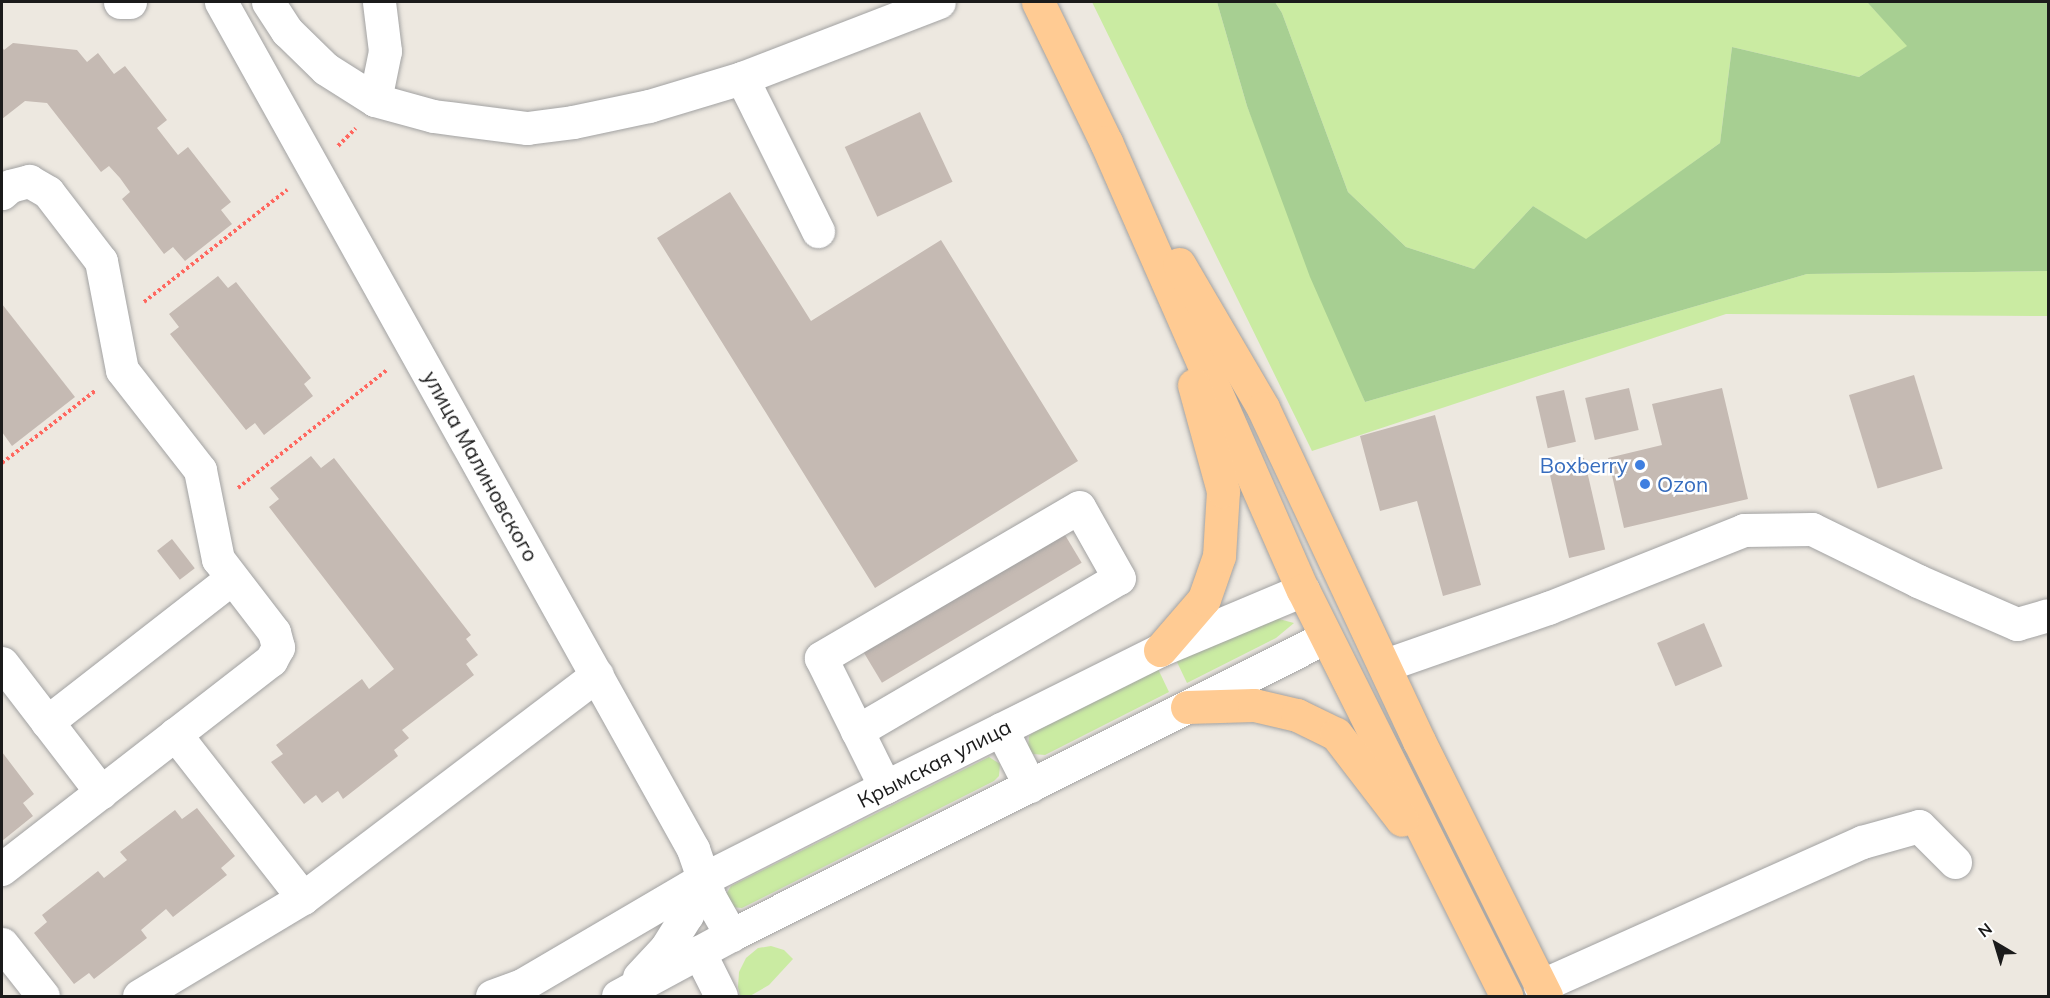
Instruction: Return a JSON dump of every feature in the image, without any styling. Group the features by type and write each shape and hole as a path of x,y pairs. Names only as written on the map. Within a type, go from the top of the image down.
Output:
{"main road":[{"path":"1038,2 1106,141 1303,590 1506,996"},
{"path":"1106,141 1263,408 1419,741 1543,991"},
{"path":"1159,262 1223,491 1219,556 1204,599 1160,650"},
{"path":"1303,590 1351,598"},
{"path":"1326,637 1351,598"},
{"path":"1187,706 1254,705 1297,715 1336,734 1449,882"}],"street":[{"path":"120,2 130,2"},
{"name":"улица Малиновского","path":"221,2 693,849 710,898 731,935"},
{"path":"268,2 287,31 326,69 375,100 433,116 527,128 573,122 649,106 742,78 939,2"},
{"path":"375,100 385,51 379,2"},
{"path":"742,78 818,231"},
{"path":"2,193 9,186 29,181 48,192 101,261 123,370 200,470 218,559 274,632 278,647 271,660 2,869"},
{"path":"857,731 1119,578 1079,507 821,658 857,731 885,787"},
{"path":"1385,665 1548,608 1744,531 1812,529 1918,581 2017,624 2049,615"},
{"path":"47,722 232,578"},
{"name":"Крымская улица","path":"492,996 522,985 703,879 885,787 1160,650 1303,590"},
{"path":"617,996 731,935 1326,637"},
{"path":"2,663 101,792"},
{"path":"139,996 303,898 597,675"},
{"path":"1001,729 1030,786"},
{"path":"175,734 303,898"},
{"path":"1543,991 1862,842 1919,826 1955,862"},
{"path":"617,996 640,977 666,948 687,915 703,879"},
{"path":"2,944 43,996"},
{"path":"699,952 721,996"}],"path":[{"path":"114,325 293,185"},
{"path":"208,511 395,364"},
{"path":"2,463 123,370"}],"green space":[{"path":"1092,2 1217,2 1247,106 1365,402 1807,274 2048,271 2048,316 1726,314 1312,451"},
{"path":"1217,2 1275,2 1282,13 1348,192 1406,247 1474,269 1533,206 1586,239 1720,143 1732,47 1859,77 1907,46 1867,2 2048,2 2048,271 1807,274 1365,402 1310,277 1247,106"},
{"path":"1275,2 1867,2 1908,46 1859,77 1732,47 1720,143 1586,240 1533,206 1474,269 1406,247 1348,192 1282,13"},
{"path":"1275,618 1294,623 1276,638 1187,683 1176,660"},
{"path":"1158,669 1169,692 1045,755 1033,754 1028,749 1029,736 1034,732"},
{"path":"989,757 1000,764 999,776 994,781 742,908 730,907 725,896 731,886"},
{"path":"771,946 784,950 793,959 769,985 750,996 740,996 739,972 746,958 758,948"}],"building":[{"path":"13,43 77,50 87,62 98,53 114,74 125,66 167,120 157,128 178,155 188,147 231,202 221,210 232,224 185,261 173,247 164,254 122,199 130,192 120,178 109,166 101,172 47,103 25,101 2,119 2,47 4,50"},
{"path":"920,112 953,182 877,217 845,147"},
{"path":"730,192 811,321 941,240 1078,461 875,588 657,238"},
{"path":"218,276 228,288 236,282 311,378 304,384 313,396 264,435 255,423 246,430 170,334 179,327 169,314"},
{"path":"2,304 75,397 12,446 2,432"},
{"path":"1914,375 1943,469 1878,489 1849,395"},
{"path":"1629,388 1639,430 1595,440 1585,398"},
{"path":"1722,388 1748,499 1624,528 1608,458 1662,445 1652,404"},
{"path":"1564,390 1576,442 1548,448 1536,397"},
{"path":"1435,415 1481,585 1443,596 1417,501 1380,511 1360,436"},
{"path":"311,456 321,468 334,458 471,635 466,639 478,655 466,664 474,675 402,730 409,738 394,750 398,756 343,799 338,791 322,803 316,795 304,804 271,762 283,754 276,745 362,679 369,689 394,669 269,507 279,499 270,488"},
{"path":"1584,458 1605,550 1569,558 1548,466"},
{"path":"1059,525 1082,563 882,683 859,645"},
{"path":"172,539 195,568 180,580 157,551"},
{"path":"1704,623 1722,666 1675,686 1657,643"},
{"path":"2,752 34,794 23,803 33,816 2,841"},
{"path":"197,808 235,856 221,868 227,875 173,917 166,909 141,930 147,938 94,979 89,973 74,984 34,933 47,922 42,915 98,871 104,878 127,860 120,852 175,810 182,819"}],"place":[{"name":"Boxberry","path":"1640,465"},
{"name":"Ozon","path":"1645,484"}]}
